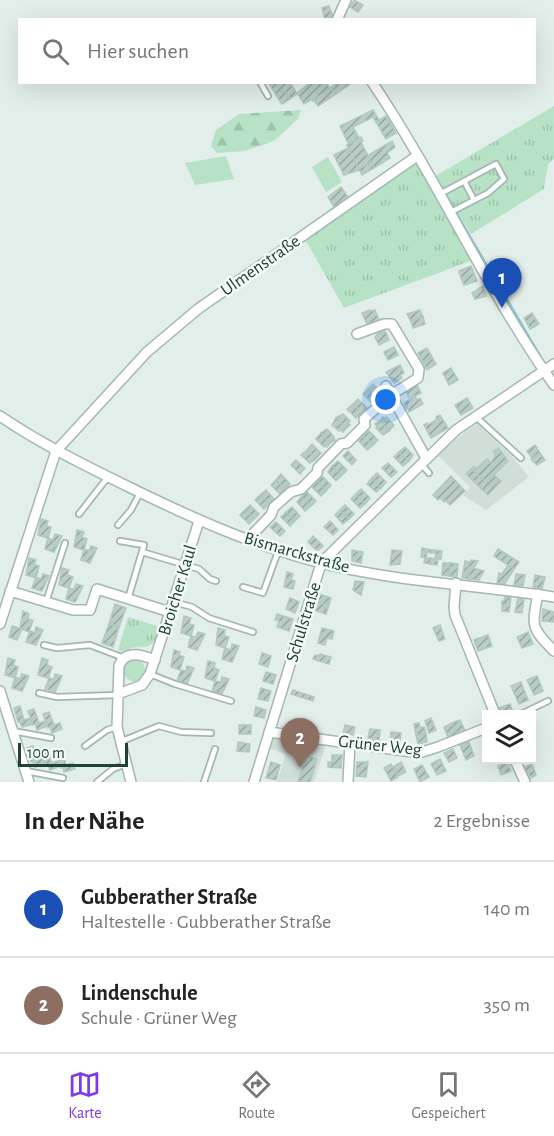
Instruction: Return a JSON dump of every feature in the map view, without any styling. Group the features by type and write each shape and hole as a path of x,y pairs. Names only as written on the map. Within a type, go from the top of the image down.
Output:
{"street":[{"path":"338,18 346,0"},
{"path":"373,84 554,385"},
{"name":"Ulmenstraße","path":"56,451 147,352 198,309 417,156"},
{"path":"248,539 270,515 274,507 291,492 301,489 341,444 347,443 365,425 364,419 391,395 418,378 419,371 415,361 392,324 384,324 357,334"},
{"name":"Schulstraße","path":"254,782 322,563 461,426 554,364"},
{"path":"386,386 424,461"},
{"name":"Bismarckstraße","path":"0,416 56,451 140,493 199,521 248,539 322,563 400,577 554,597"},
{"path":"0,624 56,451"},
{"name":"Broicher Kaul","path":"150,674 199,521"},
{"path":"456,584 455,615 493,710"},
{"path":"10,591 72,610 90,610 97,589 128,599 172,607"},
{"path":"538,594 533,620 534,627 542,640 554,651"},
{"name":"Broicher Kaul","path":"124,658 138,655 155,660"},
{"path":"124,658 120,666 117,727 131,782"},
{"path":"118,694 142,685 150,674"},
{"path":"0,691 29,782"},
{"name":"Grüner Weg","path":"269,732 422,752 482,730"},
{"path":"348,782 350,743"},
{"path":"517,764 525,782"}],"lane":[{"path":"261,84 268,96"},
{"path":"440,194 496,164 504,179 490,191 451,212"},
{"path":"464,182 474,200"},
{"path":"476,416 521,458"},
{"path":"424,461 429,473"},
{"path":"79,514 108,477"},
{"path":"118,525 132,508 140,493"},
{"path":"120,541 144,545 128,599"},
{"path":"46,602 65,543"},
{"path":"243,587 263,594 279,549"},
{"path":"142,552 199,569 210,579 216,581"},
{"path":"172,607 192,607 209,618 253,632"},
{"path":"44,645 57,648 90,645 124,658"},
{"path":"150,674 231,701"},
{"path":"39,693 57,697 118,694"},
{"path":"529,710 548,701"},
{"path":"120,742 159,726 181,732 211,733"},
{"path":"85,746 107,730 117,727"},
{"path":"13,731 51,738"},
{"path":"204,782 215,749"},
{"path":"97,782 113,769 126,764"},
{"path":"26,771 63,778"}],"shaded area":[{"path":"477,424 512,456 529,477 486,510 463,495 470,487 438,456 457,438"},
{"path":"273,737 326,744 314,782 277,782 286,754 269,748"}],"green space":[{"path":"554,106 554,159 548,164 544,189 471,234 434,177"},
{"path":"301,110 298,119 274,141 244,151 217,153 211,146 216,130 239,114"},
{"path":"226,156 234,179 195,185 185,163"},
{"path":"328,157 342,182 326,192 312,167"},
{"path":"416,162 473,260 344,308 306,241 306,235"},
{"path":"128,617 161,627 153,643 124,652 118,650"},
{"path":"130,659 138,659 145,666 145,674 138,681 130,681 123,674 123,666"}],"building":[{"path":"354,0 363,5 358,12 350,7"},
{"path":"329,6 333,17 324,18 322,8"},
{"path":"269,84 291,84 297,94 290,99 284,90 276,95"},
{"path":"308,84 327,84 330,88 313,101 312,99 304,104 297,93"},
{"path":"335,84 350,84 336,94 330,88"},
{"path":"330,88 336,94 318,106 314,100"},
{"path":"284,90 290,99 282,104 276,95"},
{"path":"373,110 379,120 376,122 373,117 353,127 359,138 348,143 340,126"},
{"path":"386,116 396,133 386,139 376,122"},
{"path":"361,137 363,141 361,142 371,162 359,169 347,145"},
{"path":"392,141 395,147 387,153 390,158 374,168 367,156"},
{"path":"348,148 359,170 344,175 334,155"},
{"path":"371,162 374,168 362,175 359,169"},
{"path":"341,187 348,197 334,207 328,197"},
{"path":"471,266 474,273 461,278 459,271"},
{"path":"474,273 477,281 464,285 461,278"},
{"path":"483,286 486,296 475,299 472,293"},
{"path":"375,310 379,320 367,324 362,313"},
{"path":"420,310 423,317 411,321 407,314"},
{"path":"532,313 539,324 530,329 524,318"},
{"path":"423,317 425,324 413,328 411,321"},
{"path":"380,331 381,333 385,331 389,340 379,345 375,337"},
{"path":"394,347 398,355 388,360 384,352"},
{"path":"427,348 432,357 423,362 418,353"},
{"path":"432,357 436,364 427,370 423,362"},
{"path":"400,365 404,373 400,375 402,378 394,383 386,372"},
{"path":"451,368 458,380 449,385 443,373"},
{"path":"416,383 421,393 410,399 405,389"},
{"path":"373,384 382,393 377,398 368,389"},
{"path":"368,389 377,398 372,403 363,394"},
{"path":"415,396 417,400 420,398 423,404 409,412 404,403"},
{"path":"467,398 473,408 461,415 455,405"},
{"path":"358,399 367,408 362,413 353,404"},
{"path":"353,404 362,413 356,418 347,409"},
{"path":"343,414 350,421 348,423 350,425 346,428 336,418"},
{"path":"440,415 448,428 431,438 424,425 427,423 428,425"},
{"path":"383,417 394,425 389,431 380,421"},
{"path":"336,418 346,428 343,432 332,425"},
{"path":"380,421 389,431 383,435 375,424"},
{"path":"327,429 335,440 330,443 321,433"},
{"path":"369,431 378,440 373,445 363,436"},
{"path":"321,433 330,443 327,447 316,439"},
{"path":"363,436 373,445 367,450 359,441"},
{"path":"312,444 321,453 316,459 307,450"},
{"path":"535,445 540,453 532,458 527,451"},
{"path":"405,447 413,455 409,461 399,452"},
{"path":"498,448 508,461 486,483 474,471 487,459 491,463 496,454 493,452"},
{"path":"307,450 316,459 310,463 301,455"},
{"path":"348,451 356,460 352,465 343,456"},
{"path":"399,452 409,461 403,466 394,457"},
{"path":"540,453 545,460 537,465 531,459"},
{"path":"296,460 305,468 300,474 291,465"},
{"path":"338,461 347,470 342,475 332,466"},
{"path":"388,463 397,472 391,477 382,468"},
{"path":"332,466 342,475 336,481 328,472"},
{"path":"474,466 477,469 474,471 486,483 494,475 501,481 488,495 466,474"},
{"path":"377,473 386,482 381,488 372,478"},
{"path":"281,474 290,484 285,489 276,480"},
{"path":"451,476 465,491 450,505 433,495"},
{"path":"323,477 331,485 326,491 317,481"},
{"path":"372,478 381,488 376,492 367,484"},
{"path":"276,480 285,489 280,494 271,485"},
{"path":"317,481 326,491 321,496 312,487"},
{"path":"361,489 370,498 365,504 356,494"},
{"path":"266,490 274,499 270,504 260,495"},
{"path":"307,492 316,501 311,506 301,497"},
{"path":"356,494 365,504 360,508 351,499"},
{"path":"260,495 270,504 264,509 255,500"},
{"path":"301,497 311,506 305,511 297,502"},
{"path":"250,505 259,514 254,519 245,510"},
{"path":"345,505 354,514 349,519 340,510"},
{"path":"292,507 300,516 295,521 286,512"},
{"path":"245,510 254,519 249,524 240,515"},
{"path":"340,510 349,519 343,524 335,515"},
{"path":"286,512 295,521 290,526 281,517"},
{"path":"41,519 48,521 46,526 51,527 48,538 38,535"},
{"path":"330,521 338,530 333,535 324,527"},
{"path":"276,522 285,531 280,536 270,527"},
{"path":"77,530 84,532 82,537 87,539 84,550 74,547"},
{"path":"55,534 62,536 54,552 45,549 48,538 53,540"},
{"path":"313,536 323,546 317,551 308,542"},
{"path":"91,546 97,548 90,563 81,560 84,549 89,551"},
{"path":"422,548 432,550 431,553 427,552 426,558 431,558 430,564 424,563 425,557 421,557"},
{"path":"498,549 519,562 514,569 494,556"},
{"path":"352,550 363,552 361,563 352,561"},
{"path":"392,550 402,551 400,564 390,565"},
{"path":"432,550 442,551 437,565 430,564 431,558 435,559 436,553 431,553"},
{"path":"29,558 36,560 34,565 39,566 36,578 26,575"},
{"path":"471,560 478,561 474,568 469,567 468,579 462,578 465,561 470,562"},
{"path":"443,563 450,563 449,576 442,575"},
{"path":"450,563 458,564 457,577 449,576"},
{"path":"508,565 514,569 504,585 497,583 499,573 502,574"},
{"path":"469,567 484,571 479,580 468,579"},
{"path":"62,568 69,570 67,575 73,577 69,588 59,585"},
{"path":"287,572 293,574 291,580 295,581 293,589 284,587"},
{"path":"43,574 49,576 42,591 32,588 36,577 41,579"},
{"path":"516,574 525,575 523,586 514,585"},
{"path":"535,575 545,577 542,589 533,587"},
{"path":"355,581 364,582 361,595 353,590"},
{"path":"76,584 83,586 75,602 66,599 69,588 74,589"},
{"path":"319,594 331,598 329,605 317,602"},
{"path":"505,596 511,597 509,612 502,611 502,601"},
{"path":"290,598 299,602 295,613 286,609"},
{"path":"518,598 524,599 522,613 515,612"},
{"path":"317,602 329,605 326,614 314,610"},
{"path":"115,604 126,608 119,627 109,624"},
{"path":"543,609 554,612 554,622 542,621"},
{"path":"23,611 29,614 28,619 33,620 29,632 20,628"},
{"path":"277,614 293,619 289,631 277,627 279,621 275,620"},
{"path":"184,616 191,618 189,624 194,625 191,636 181,633"},
{"path":"109,624 119,627 113,647 102,643"},
{"path":"440,625 445,639 439,641 433,628"},
{"path":"12,626 22,629 17,640 9,637"},
{"path":"36,627 43,630 36,645 26,642 30,631 35,633"},
{"path":"218,628 225,630 224,636 229,637 225,648 216,645"},
{"path":"322,628 334,631 332,639 327,638 325,645 318,643"},
{"path":"198,632 205,634 197,650 188,647 191,636 196,637"},
{"path":"528,632 533,644 522,648 517,637"},
{"path":"488,635 492,646 478,651 474,640"},
{"path":"232,644 239,646 232,662 222,659 225,648 231,650"},
{"path":"174,650 180,652 179,655 184,657 180,670 171,667"},
{"path":"262,653 271,656 268,667 259,664"},
{"path":"315,655 331,657 329,664 313,659"},
{"path":"8,658 15,660 13,665 18,667 15,678 5,675"},
{"path":"42,658 48,660 47,665 52,667 48,678 38,675"},
{"path":"208,661 215,663 214,668 219,670 215,681 205,678"},
{"path":"187,666 194,668 187,684 177,681 181,670 186,671"},
{"path":"266,672 276,675 273,684 263,681"},
{"path":"22,674 29,676 22,691 12,688 15,677 20,679"},
{"path":"55,674 62,676 55,692 45,689 49,678 54,679"},
{"path":"537,676 543,691 534,695 527,680"},
{"path":"222,677 229,679 222,694 212,691 215,681 221,682"},
{"path":"521,682 528,700 519,704 511,686"},
{"path":"261,688 271,691 268,701 258,699"},
{"path":"293,690 314,697 313,701 291,694"},
{"path":"510,704 512,710 500,710 499,708"},
{"path":"20,706 24,720 31,718 33,724 22,727 18,722 14,708"},
{"path":"256,707 266,710 264,718 254,716"},
{"path":"34,709 39,723 45,721 47,726 37,730 35,724 33,725 28,711"},
{"path":"49,712 54,725 60,723 62,729 52,733 50,727 48,728 43,714"},
{"path":"431,718 436,730 429,733 425,721"},
{"path":"460,720 465,731 457,735 452,723"},
{"path":"419,723 420,728 424,727 426,733 416,735 414,724"},
{"path":"452,723 457,735 448,738 444,727"},
{"path":"239,725 251,725 251,734 239,734"},
{"path":"345,725 355,727 353,735 343,734"},
{"path":"370,729 380,730 379,740 368,738"},
{"path":"391,732 401,733 400,742 390,741"},
{"path":"426,733 427,742 418,744 416,735"},
{"path":"238,742 250,744 249,752 237,751"},
{"path":"469,742 474,756 466,760 460,745"},
{"path":"33,746 37,760 44,758 46,764 35,767 31,762 27,748"},
{"path":"47,749 52,763 58,761 60,766 50,770 46,765 41,751"},
{"path":"453,749 457,758 449,762 444,753"},
{"path":"62,751 66,765 73,763 75,769 64,772 63,767 61,768 56,753"},
{"path":"306,755 317,759 310,782 298,782"},
{"path":"332,755 342,755 341,768 328,767 328,762 332,762"},
{"path":"440,759 446,771 437,775 431,764"},
{"path":"271,762 280,765 276,780 266,778"},
{"path":"357,762 368,762 366,777 356,776"},
{"path":"401,762 406,772 398,776 393,767"},
{"path":"391,764 398,777 391,781 384,768"},
{"path":"509,764 511,771 501,775 498,766"},
{"path":"532,764 536,775 531,778 522,768"},
{"path":"422,765 429,777 420,782 414,769"}],"waterway":[{"path":"379,84 407,129"},
{"path":"429,167 442,189"},
{"path":"446,195 453,206"},
{"path":"457,214 541,357"}],"place":[{"name":"Gubberather Straße","path":"502,308"},
{"name":"Lindenschule","path":"300,768"}]}
